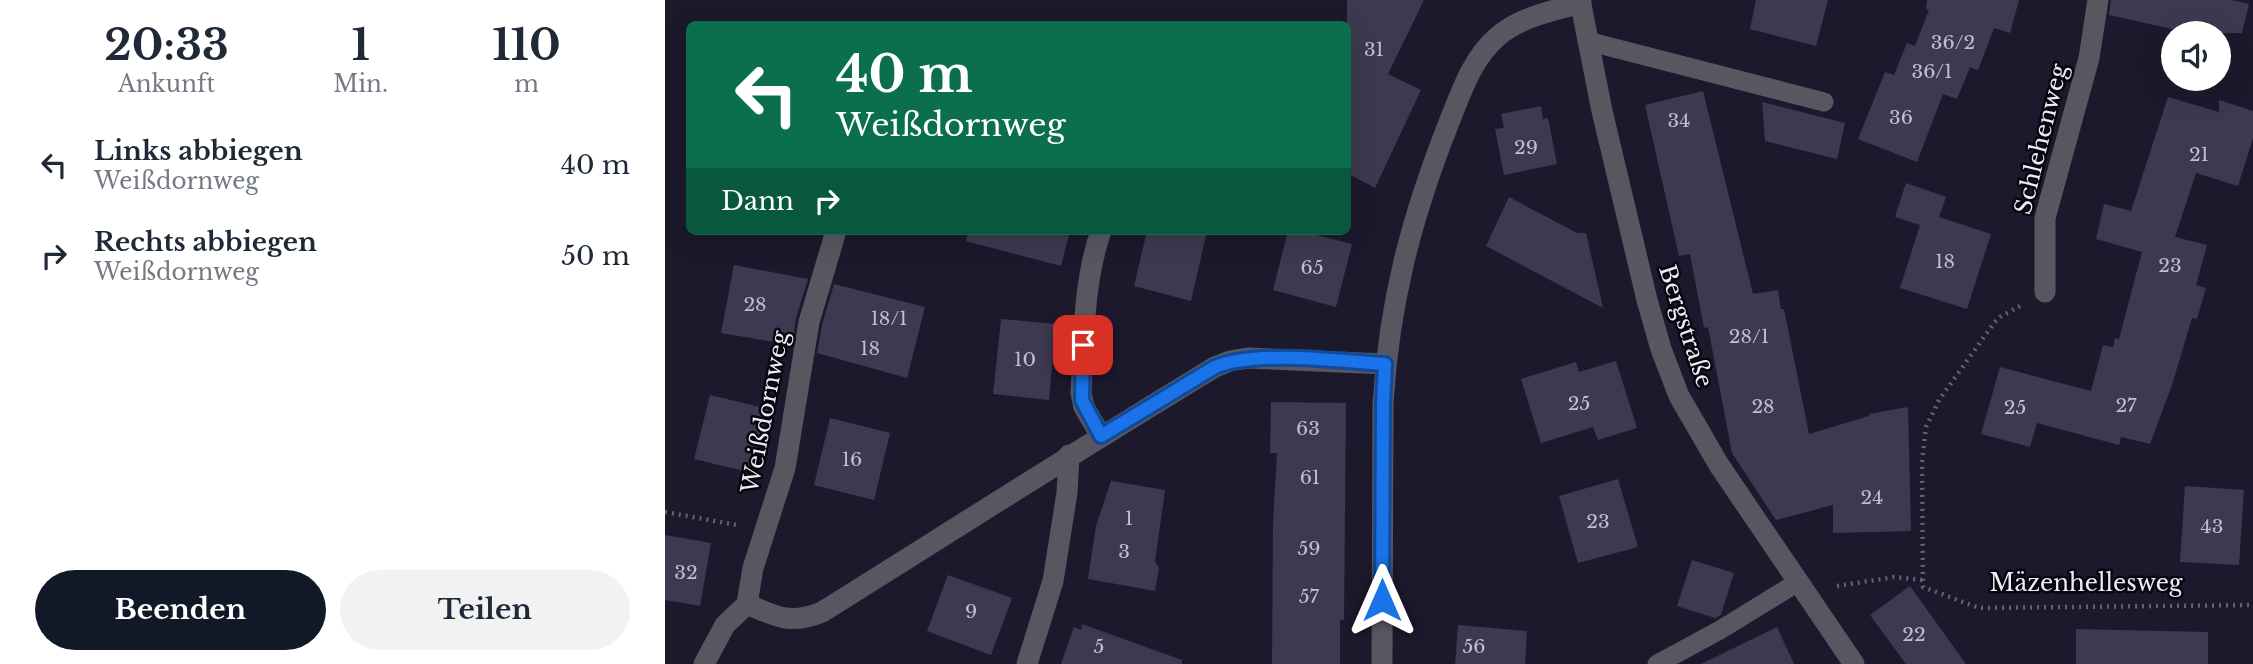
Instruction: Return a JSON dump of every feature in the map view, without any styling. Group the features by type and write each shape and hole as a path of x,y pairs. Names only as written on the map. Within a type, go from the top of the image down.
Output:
{"street":[{"name":"Schlehenweg","path":"2045,292 2045,218 2089,58 2098,0"},
{"name":"Bergstraße","path":"1580,2 1602,111 1647,300 1670,373 1700,436 1854,664"},
{"path":"1382,664 1385,364 1399,275 1413,220 1468,74 1488,46 1512,27 1528,19 1580,2"},
{"name":"Weißdornweg","path":"747,604 753,568 785,468 811,314 835,235"},
{"path":"1100,235 1094,252 1087,300 1081,393 1084,407 1101,436"},
{"path":"704,664 725,625 747,604 773,616 789,619 806,618 822,612 1001,501 1069,455 1215,367 1230,361 1262,359 1385,364"},
{"path":"1027,664 1053,581 1067,493 1069,455"}],"lane":[{"path":"1587,41 1824,102"},
{"path":"1657,664 1802,587"}],"path":[{"path":"1923,580 1922,449 1930,418 1939,400 1994,323 2045,292"},
{"path":"665,512 765,529"},
{"name":"Mäzenhellesweg","path":"1802,587 1893,577 1923,580 1926,589 1979,608 2253,605"}],"building":[{"path":"1347,0 1424,0 1388,74 1421,90 1375,188 1351,175 1351,21 1347,21"},
{"path":"1756,0 1828,0 1816,46 1750,29"},
{"path":"1927,0 2019,0 2010,33 1994,28 1978,70 1970,67 1957,99 1943,94 1917,162 1858,139 1885,72 1894,75 1907,43 1915,46 1929,10 1926,9"},
{"path":"2111,0 2232,0 2249,4 2242,33 2231,33 2231,21 2161,21 2161,27 2109,15"},
{"path":"1703,91 1753,294 1778,290 1781,309 1784,309 1809,434 1869,414 1908,407 1911,531 1833,533 1833,505 1776,520 1732,453 1708,327 1704,328 1690,254 1679,256 1645,105"},
{"path":"2168,97 2219,112 2219,100 2253,111 2253,138 2238,186 2196,173 2175,237 2207,245 2196,285 2206,288 2197,319 2192,318 2172,385 2150,444 2121,437 2119,445 2037,423 2030,447 1981,434 2000,367 2091,391 2103,345 2113,347 2115,338 2119,339 2142,252 2096,239 2104,204 2131,211"},
{"path":"1762,102 1845,123 1837,159 1765,141"},
{"path":"1541,106 1543,119 1548,118 1557,164 1504,175 1495,129 1504,128 1501,114"},
{"path":"1906,183 1946,197 1939,217 1991,234 1967,309 1900,288 1920,225 1895,217"},
{"path":"1509,197 1577,233 1586,233 1603,308 1486,246"},
{"path":"967,235 1069,235 1061,266 966,241"},
{"path":"1146,235 1206,235 1191,301 1134,286"},
{"path":"1287,235 1317,235 1352,244 1336,307 1273,290"},
{"path":"734,265 808,279 796,318 792,345 721,333"},
{"path":"834,284 925,307 907,378 817,353"},
{"path":"1001,319 1056,324 1049,400 993,394"},
{"path":"1616,361 1637,428 1598,440 1593,427 1541,443 1521,379 1576,362 1579,372"},
{"path":"710,395 768,409 752,473 694,459"},
{"path":"1271,402 1346,403 1344,620 1340,620 1340,664 1272,664 1273,524 1277,453 1270,453"},
{"path":"830,418 890,433 874,500 814,485"},
{"path":"1618,479 1638,547 1578,563 1559,496"},
{"path":"1111,481 1165,490 1155,562 1159,568 1155,591 1088,579 1096,526"},
{"path":"2185,486 2244,490 2239,565 2180,562"},
{"path":"665,535 711,543 700,606 665,600"},
{"path":"1692,560 1734,573 1721,615 1715,618 1677,606"},
{"path":"948,575 1012,598 991,655 927,631"},
{"path":"1910,586 1966,664 1906,664 1870,615"},
{"path":"1082,624 1182,660 1182,664 1061,664 1074,627 1081,630"},
{"path":"1458,625 1527,631 1525,664 1455,664"},
{"path":"1777,627 1794,664 1701,664"},
{"path":"2076,629 2208,632 2208,664 2076,664"}],"route":[{"path":"1083,345 1082,400 1101,436 1215,367 1230,361 1248,358 1385,364 1382,600"}]}
